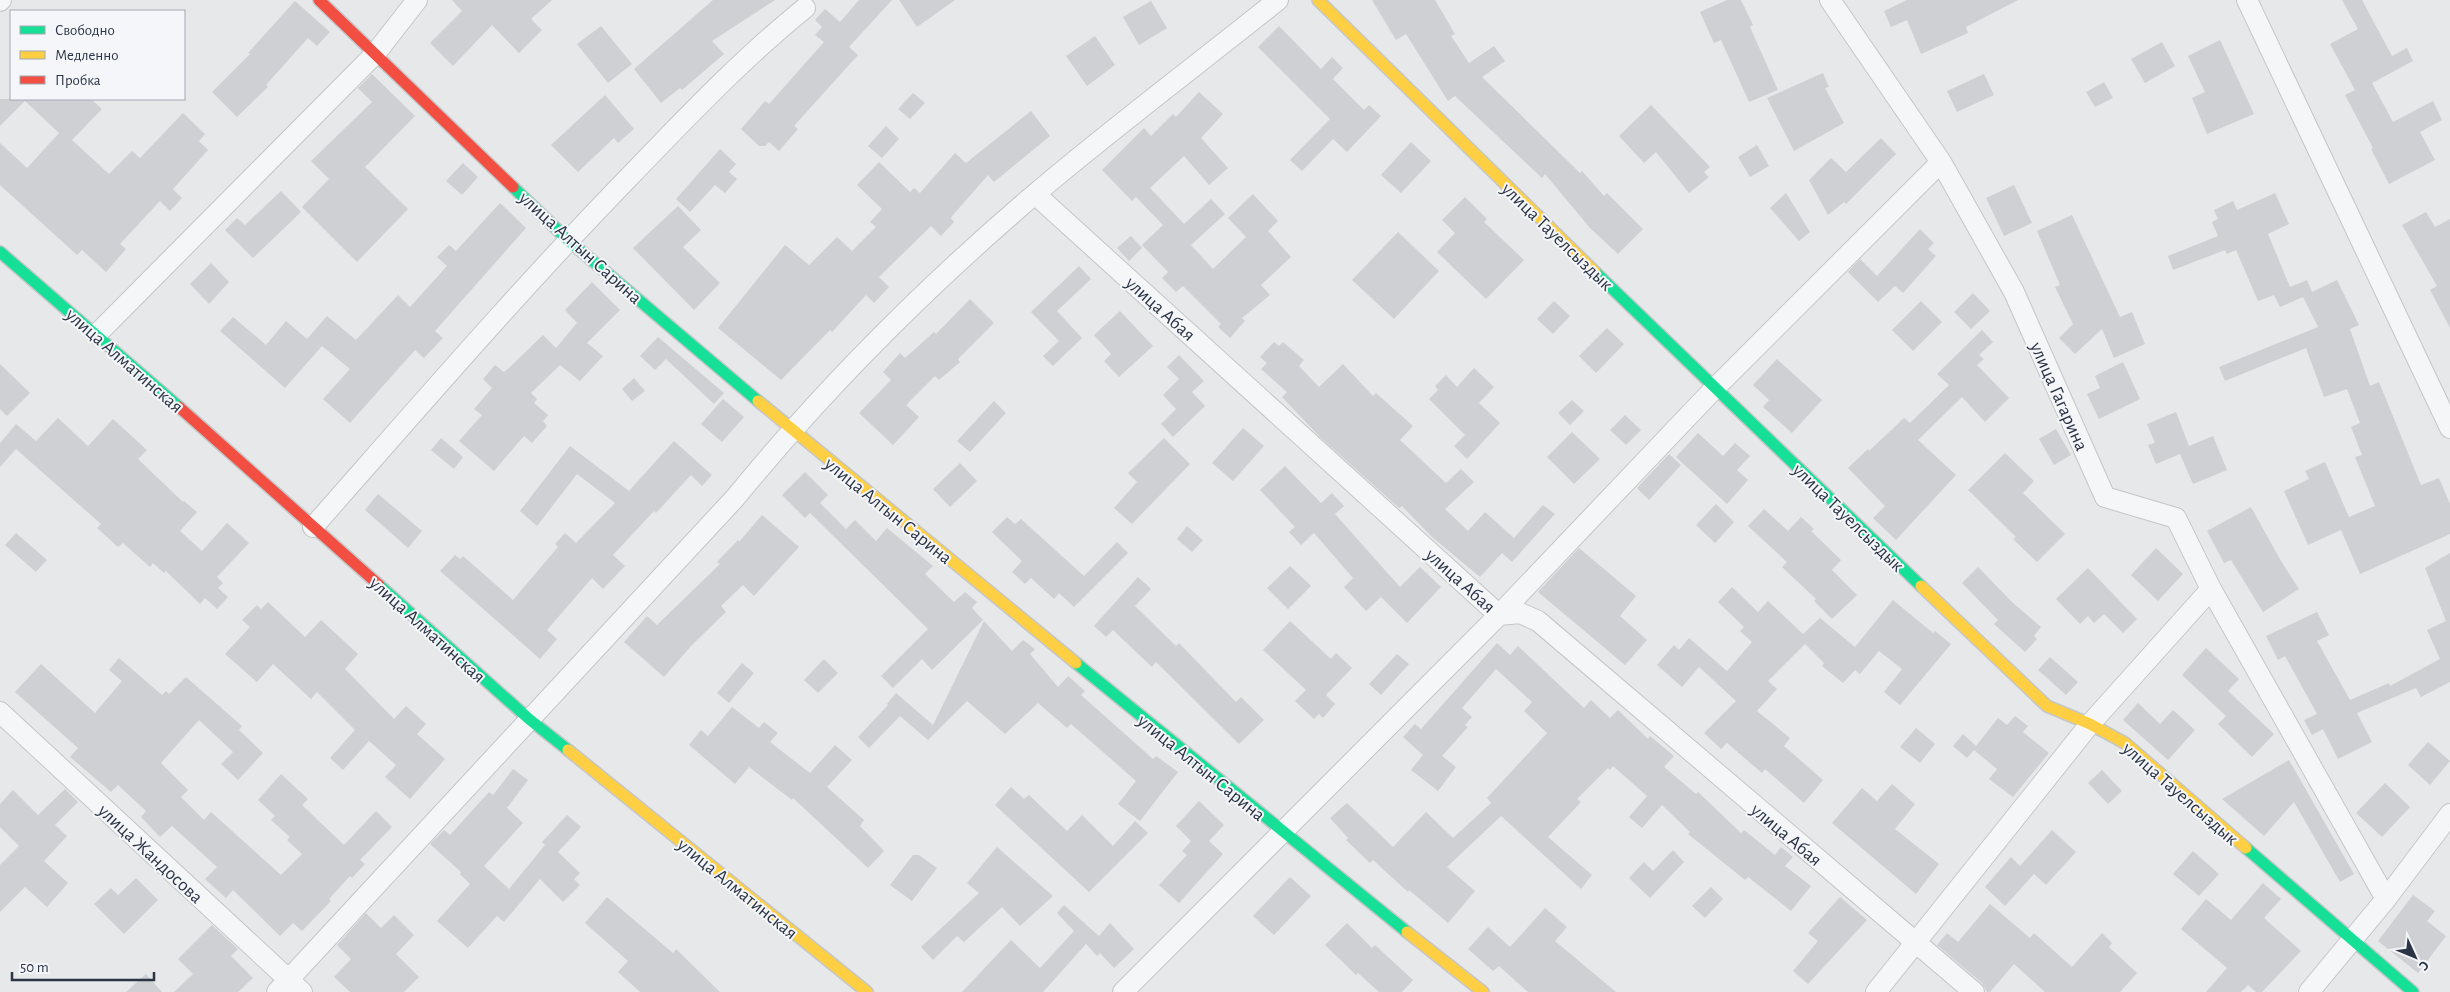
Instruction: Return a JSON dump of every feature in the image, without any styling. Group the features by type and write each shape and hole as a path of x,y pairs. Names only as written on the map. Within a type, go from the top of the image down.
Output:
{"street":[{"name":"улица Алтын Сарина","path":"319,0 568,240 791,429 1283,833 1483,992"},
{"path":"97,334 375,54 417,0"},
{"path":"289,988 529,719 735,498 791,429 922,297 1035,194 1278,0"},
{"name":"улица Тауелсыздык","path":"1318,0 1714,389 2047,706 2090,724 2125,743 2413,992"},
{"name":"улица Гагарина","path":"1830,0 1942,162 2014,292 2105,497 2176,518 2211,589 2386,899"},
{"path":"2247,0 2450,428"},
{"path":"312,526 568,240 702,101 776,31 805,8"},
{"path":"1123,992 1499,615 1714,389 1942,162"},
{"name":"улица Абая","path":"1035,194 1499,615 1520,613 1538,621 1974,992"},
{"name":"улица Алматинская","path":"0,252 97,334 529,719 866,992"},
{"path":"1876,992 2090,724 2211,589"},
{"name":"улица Жандосова","path":"0,712 289,988"},
{"path":"2309,992 2386,899 2450,814"}],"building":[{"path":"452,0 552,0 531,19 542,30 519,53 492,25 453,66 430,43 462,11"},
{"path":"713,0 775,0 712,41 724,54 682,90 680,88 661,103 634,69"},
{"path":"859,0 892,0 849,47 858,55 794,126 798,129 779,151 769,142 765,146 759,146 741,129 765,101 769,104 824,42 815,35 822,27 815,20 825,9 840,22"},
{"path":"899,0 955,0 917,27"},
{"path":"1372,0 1435,0 1455,34 1451,36 1469,63 1494,46 1505,61 1482,77 1580,173 1582,171 1604,196 1607,193 1643,229 1618,254 1590,228 1545,174 1542,178 1455,96 1448,101 1406,34 1396,40"},
{"path":"1727,0 1741,0 1753,25 1750,27 1778,90 1749,102 1721,40 1714,43 1700,12"},
{"path":"1907,0 2018,0 1966,27 1968,33 1921,54 1907,20 1891,27 1884,11"},
{"path":"2342,0 2362,0 2392,56 2407,48 2413,61 2372,83 2393,122 2433,101 2442,120 2420,132 2435,160 2389,184 2371,149 2373,148 2345,95 2355,90 2330,44 2358,29"},
{"path":"295,1 330,32 317,46 308,38 266,85 268,87 237,117 212,92 250,54 248,53"},
{"path":"1151,1 1167,28 1139,45 1123,17"},
{"path":"601,26 632,64 608,83 577,44"},
{"path":"1279,26 1321,69 1332,57 1343,68 1333,79 1364,110 1369,105 1381,116 1347,152 1333,139 1302,171 1290,160 1330,119 1258,47"},
{"path":"1095,36 1115,65 1087,86 1066,56"},
{"path":"2220,40 2254,114 2207,134 2192,98 2205,92 2188,56"},
{"path":"2162,42 2175,66 2145,83 2131,59"},
{"path":"1823,73 1829,87 1825,88 1844,123 1794,151 1767,98"},
{"path":"372,74 415,116 365,167 408,209 357,262 302,207 329,179 311,161 372,102 358,88"},
{"path":"1984,74 1994,95 1957,112 1947,91"},
{"path":"2104,82 2113,98 2095,107 2086,92"},
{"path":"1199,92 1223,114 1201,138 1228,168 1209,185 1184,156 1150,188 1184,224 1211,199 1225,214 1191,245 1213,269 1246,237 1228,218 1253,194 1278,221 1268,231 1291,257 1261,285 1270,295 1242,318 1245,321 1230,338 1218,327 1221,324 1183,286 1176,292 1162,278 1168,272 1142,245 1163,225 1136,197 1132,201 1102,170 1144,128 1151,136 1173,114 1176,117"},
{"path":"913,93 925,103 910,119 898,109"},
{"path":"605,95 634,129 618,143 614,138 578,172 551,145"},
{"path":"0,99 92,100 102,109 72,140 109,174 132,151 140,158 183,113 205,134 199,141 208,150 173,189 182,198 170,211 160,201 120,244 126,249 106,272 82,250 77,255 0,185 0,143 27,168 59,133 25,101 0,126"},
{"path":"1651,105 1710,167 1704,172 1709,177 1689,193 1656,152 1644,163 1619,136"},
{"path":"1031,111 1050,136 994,182 988,175 953,215 951,218 954,222 941,236 931,226 879,277 889,287 874,303 866,295 832,332 830,330 781,380 718,328 785,245 809,265 837,237 852,251 876,227 870,222 882,209 857,185 879,162 910,192 914,188 920,193 955,153 966,163"},
{"path":"886,126 899,139 882,158 868,146"},
{"path":"1881,138 1896,154 1846,204 1844,202 1828,215 1809,180 1831,158 1846,172"},
{"path":"1411,142 1431,161 1401,193 1381,175"},
{"path":"1757,145 1769,166 1750,177 1738,157"},
{"path":"720,149 736,164 729,172 737,179 725,193 715,185 690,212 676,199"},
{"path":"463,163 478,177 462,195 446,181"},
{"path":"2014,185 2032,223 2004,236 1986,198"},
{"path":"281,191 301,212 253,258 225,230 237,218 245,225"},
{"path":"1786,193 1810,232 1799,241 1770,208"},
{"path":"2275,193 2289,224 2268,234 2290,287 2307,280 2312,292 2337,280 2359,325 2350,329 2370,386 2379,382 2421,485 2439,478 2450,504 2450,534 2360,574 2341,530 2308,545 2284,491 2309,479 2305,471 2325,462 2349,517 2375,506 2355,457 2362,455 2351,427 2360,423 2347,389 2324,397 2306,348 2225,381 2219,367 2318,327 2303,297 2280,307 2274,295 2258,301 2236,250 2227,254 2225,250 2173,270 2168,256 2218,236 2212,222 2218,219 2214,210 2233,201 2237,210"},
{"path":"1465,197 1487,219 1484,222 1524,260 1486,299 1437,252 1455,233 1442,220"},
{"path":"500,203 526,228 435,331 443,338 424,358 415,350 350,423 323,399 350,369 322,346 285,388 220,331 233,317 266,345 286,321 307,339 327,316 356,340 398,295 410,307 447,266 437,257 449,245 456,251"},
{"path":"678,206 701,230 683,247 720,283 694,310 633,248"},
{"path":"2426,212 2435,227 2450,219 2450,328 2430,290 2437,286 2402,225"},
{"path":"2072,215 2120,317 2132,312 2145,344 2114,358 2102,329 2075,354 2059,338 2073,324 2055,287 2060,285 2037,231"},
{"path":"1920,229 1934,243 1928,249 1936,256 1903,293 1895,286 1878,302 1848,272 1860,259 1877,276"},
{"path":"1398,232 1439,271 1394,319 1352,280"},
{"path":"1131,236 1142,248 1129,261 1117,248"},
{"path":"211,263 229,282 209,304 190,284"},
{"path":"1079,266 1091,279 1057,311 1082,338 1053,366 1043,356 1059,341 1031,312"},
{"path":"592,282 620,310 587,343 603,356 580,381 560,365 531,393 537,399 534,403 548,415 543,421 547,426 532,443 524,436 494,471 459,441 482,415 474,409 492,388 483,379 495,365 504,372 543,335 556,348 577,323 565,310"},
{"path":"1973,293 1990,311 1971,329 1954,312"},
{"path":"970,299 994,323 958,359 960,362 939,380 935,376 906,405 919,417 893,445 859,413 891,380 883,372 900,353 905,358 934,332 936,334"},
{"path":"1554,301 1570,316 1553,334 1537,319"},
{"path":"1921,301 1942,322 1913,351 1892,330"},
{"path":"1120,311 1153,346 1119,377 1104,361 1111,354 1094,335"},
{"path":"1607,328 1624,344 1596,373 1579,356"},
{"path":"1982,330 1993,342 1979,355 1984,359 1977,365 2009,398 1985,422 1962,397 1918,440 1956,475 1896,540 1873,518 1885,506 1848,468 1904,418 1910,423 1949,385 1937,374"},
{"path":"658,337 724,393 714,404 666,359 655,370 640,356"},
{"path":"1274,342 1279,346 1283,342 1304,360 1299,366 1319,387 1343,364 1373,396 1376,393 1413,426 1400,440 1446,483 1461,469 1474,482 1445,509 1468,531 1485,512 1514,538 1543,505 1555,514 1512,562 1502,553 1480,577 1432,537 1402,506 1399,508 1320,437 1282,397 1287,392 1261,369 1267,363 1260,357"},
{"path":"1179,355 1204,381 1192,392 1205,406 1173,437 1161,424 1176,409 1163,395 1179,379 1167,367"},
{"path":"1777,359 1822,400 1792,433 1763,407 1769,400 1753,385"},
{"path":"2123,362 2140,399 2099,419 2087,394 2100,388 2095,376"},
{"path":"0,364 30,393 7,416 0,409"},
{"path":"1474,368 1494,387 1479,403 1500,423 1467,459 1454,446 1465,435 1429,399 1438,390 1435,386 1446,375 1457,387"},
{"path":"634,378 645,391 632,401 622,389"},
{"path":"723,399 744,417 722,442 701,424"},
{"path":"1572,400 1584,411 1570,425 1558,413"},
{"path":"994,401 1006,413 970,452 957,441"},
{"path":"2176,412 2189,446 2213,436 2227,470 2193,484 2180,454 2156,464 2148,445 2155,443 2147,424"},
{"path":"1625,415 1641,430 1626,445 1610,430"},
{"path":"58,418 88,446 113,419 147,450 138,459 183,502 197,512 180,531 202,551 227,523 249,543 217,577 223,583 218,588 228,597 217,609 205,598 200,604 166,571 164,573 153,563 150,567 123,543 118,547 97,528 101,524 16,449 0,467 0,443 16,424 36,441"},
{"path":"1243,428 1264,446 1233,481 1212,463"},
{"path":"2056,429 2071,455 2054,465 2039,439"},
{"path":"1572,432 1600,459 1574,484 1547,457"},
{"path":"1698,433 1723,456 1735,443 1750,456 1737,470 1748,480 1727,504 1676,457"},
{"path":"441,438 463,457 454,469 431,450"},
{"path":"1164,438 1190,464 1132,524 1114,508 1137,482 1128,473"},
{"path":"674,441 712,475 702,486 691,475 656,513 654,511 613,555 625,566 603,589 592,578 547,630 557,639 540,659 440,571 455,555 460,559 463,556 513,600 558,547 555,544 565,533 576,543 615,503 577,474 537,526 520,511 570,446 629,491"},
{"path":"2005,453 2034,481 2023,493 2065,534 2037,562 2013,539 2016,537 1968,490"},
{"path":"1669,454 1681,465 1649,500 1637,488"},
{"path":"960,463 977,481 950,507 933,489"},
{"path":"1285,466 1321,503 1332,493 1344,506 1335,514 1400,587 1420,567 1441,587 1407,623 1381,597 1366,611 1344,587 1353,578 1314,533 1301,545 1289,532 1295,527 1260,490"},
{"path":"805,472 828,495 820,503 846,529 855,520 876,541 887,528 933,566 925,574 954,602 965,592 977,602 972,608 983,620 932,670 922,659 893,688 881,676 928,629 810,513 805,518 782,495"},
{"path":"378,494 422,531 408,548 365,510"},
{"path":"1716,504 1734,522 1715,543 1696,525"},
{"path":"2251,507 2299,589 2263,612 2231,560 2224,563 2207,531"},
{"path":"1764,509 1788,531 1801,517 1814,529 1811,531 1841,560 1832,570 1857,595 1832,619 1814,601 1816,599 1782,567 1787,562 1748,526"},
{"path":"762,515 799,547 754,596 743,585 721,606 726,612 691,646 664,677 624,642 647,616 657,625 720,564 717,562 738,540 739,542"},
{"path":"1007,517 1015,524 1021,519 1084,576 1117,542 1128,553 1074,607 1059,593 1054,599 1031,578 1025,584 1012,572 1022,561 992,532"},
{"path":"1187,526 1203,540 1192,552 1177,539"},
{"path":"16,533 47,560 36,572 5,545"},
{"path":"1579,548 1636,596 1620,616 1647,640 1625,665 1538,592"},
{"path":"2156,548 2183,574 2158,601 2131,575"},
{"path":"2450,553 2450,682 2421,697 2416,688 2357,713 2372,742 2338,759 2323,729 2312,735 2304,720 2317,714 2285,656 2278,660 2266,636 2317,612 2329,635 2317,641 2350,700 2389,683 2390,686 2440,659 2427,630 2446,621 2425,568"},
{"path":"1290,566 1311,586 1288,609 1267,588"},
{"path":"1978,567 2013,603 2041,627 2034,636 2037,639 2025,652 1994,624 1998,620 1962,583"},
{"path":"2088,568 2137,619 2123,633 2104,614 2094,623 2088,616 2080,624 2056,599"},
{"path":"1138,577 1151,589 1135,606 1176,646 1179,643 1236,702 1241,697 1264,720 1239,744 1156,662 1152,667 1113,630 1106,637 1094,626"},
{"path":"1732,587 1758,612 1768,601 1803,634 1820,618 1855,647 1893,600 1933,633 1935,631 1951,644 1900,705 1884,692 1902,669 1879,651 1860,674 1855,670 1843,683 1822,666 1824,663 1805,644 1768,681 1777,689 1757,711 1790,738 1784,746 1823,780 1804,803 1765,769 1762,773 1727,743 1721,749 1704,733 1736,701 1699,667 1682,687 1657,665 1674,645 1679,650 1689,638 1727,671 1752,642 1740,631 1744,627 1718,602"},
{"path":"268,602 305,637 321,620 358,654 345,669 394,719 406,706 426,724 417,734 445,759 410,799 385,777 396,765 369,741 343,770 330,758 355,730 317,692 311,699 273,664 257,682 225,654 250,627 242,620 257,605 261,609"},
{"path":"984,621 1012,651 1023,640 1035,649 1030,654 1058,687 1068,676 1085,691 1081,695 1153,759 1156,756 1178,772 1140,821 1118,804 1136,781 1071,724 1067,728 1038,703 1005,734 967,701 928,740 900,716 869,748 858,737 888,705 896,693 933,725"},
{"path":"1290,621 1331,659 1336,653 1352,668 1326,695 1335,704 1323,718 1319,714 1314,719 1295,701 1306,690 1263,650"},
{"path":"1497,643 1510,655 1518,646 1584,708 1591,700 1610,718 1618,710 1648,739 1650,736 1674,756 1664,767 1696,794 1698,792 1741,833 1744,830 1775,855 1781,847 1793,857 1785,866 1811,886 1791,911 1748,877 1745,880 1688,834 1690,832 1662,805 1642,828 1629,817 1647,796 1613,766 1610,770 1608,768 1577,799 1581,802 1548,837 1592,875 1581,889 1501,816 1447,867 1475,891 1448,923 1409,890 1408,892 1373,860 1370,863 1346,840 1348,838 1330,818 1347,803 1393,847 1426,812 1453,838 1491,803 1487,798 1547,733 1524,711 1532,702 1496,669 1462,708 1472,717 1465,725 1468,727 1442,756 1456,767 1438,791 1411,770 1423,755 1403,737 1415,724 1421,729"},
{"path":"2206,648 2239,679 2228,691 2274,734 2252,757 2218,724 2226,716 2182,675"},
{"path":"1397,654 1409,664 1381,695 1369,684"},
{"path":"2050,657 2078,682 2066,695 2038,670"},
{"path":"119,658 162,695 166,691 169,694 186,677 242,726 239,730 263,753 238,780 221,764 233,752 199,720 161,763 188,790 181,797 204,820 211,812 281,875 302,854 287,840 290,837 271,820 275,816 258,800 281,774 308,799 302,805 344,845 376,811 392,827 360,860 365,864 352,878 350,876 329,899 331,901 302,931 293,923 280,936 233,890 226,898 205,879 217,867 172,826 160,837 141,817 146,811 118,785 111,792 70,757 78,748 15,692 41,664 95,713 122,681 109,670"},
{"path":"824,659 838,673 818,693 804,680"},
{"path":"742,663 754,673 729,703 717,693"},
{"path":"2138,703 2160,724 2173,710 2195,730 2168,760 2123,720"},
{"path":"732,707 759,728 764,722 778,733 770,742 810,773 835,745 852,760 827,787 864,820 860,826 884,851 868,868 793,798 792,800 749,767 735,784 689,745 701,730 708,736"},
{"path":"2015,716 2028,726 2023,732 2049,753 2013,797 1989,779 1997,769 1974,750 1967,758 1953,746 1963,734 1976,746 1998,718 2007,725"},
{"path":"1916,728 1935,744 1920,763 1900,747"},
{"path":"2428,742 2450,761 2430,785 2408,765"},
{"path":"2289,760 2354,874 2340,882 2294,802 2264,836 2222,799"},
{"path":"513,769 528,780 507,808 523,823 484,866 509,889 545,845 542,842 567,815 581,827 558,852 580,873 574,879 580,885 563,902 540,879 504,922 497,916 468,948 437,921 470,884 460,874 461,872 430,844 444,830 450,835 489,792 493,795"},
{"path":"2102,770 2122,791 2108,804 2088,783"},
{"path":"2385,783 2410,807 2382,837 2356,813"},
{"path":"1892,784 1915,804 1895,829 1939,864 1916,894 1832,823 1862,788 1877,801"},
{"path":"1011,787 1024,799 1029,795 1067,831 1082,815 1113,846 1135,821 1148,833 1089,892 995,805"},
{"path":"65,789 78,802 55,825 67,836 44,861 68,883 47,907 25,887 0,912 0,865 19,846 0,827 0,804 13,790 38,815"},
{"path":"1199,801 1224,825 1209,841 1223,854 1179,903 1159,885 1187,855 1182,851 1191,841 1176,826"},
{"path":"2052,830 2076,852 2046,885 2034,874 2005,906 1985,887 2011,857 2020,866"},
{"path":"997,847 1053,896 1020,926 1002,907 964,942 957,936 933,960 921,947 979,893 967,883"},
{"path":"1673,850 1684,862 1650,898 1629,878 1644,862 1653,871"},
{"path":"2193,851 2219,874 2199,896 2173,874"},
{"path":"913,855 919,855 937,868 912,901 890,885"},
{"path":"1290,877 1311,896 1274,935 1253,916"},
{"path":"136,878 158,900 124,934 94,904 111,888 118,895"},
{"path":"2263,883 2281,899 2264,918 2301,951 2262,992 2256,992 2248,985 2241,992 2206,992 2227,968 2181,929 2206,899 2231,920"},
{"path":"1711,887 1723,899 1705,918 1692,906"},
{"path":"2413,895 2435,911 2427,921 2446,936 2418,973 2378,941"},
{"path":"607,897 673,953 676,949 720,992 640,992 618,972 628,961 585,923"},
{"path":"1840,897 1867,920 1808,984 1793,971 1818,941 1808,933"},
{"path":"1990,904 2030,938 2034,933 2072,967 2102,933 2112,943 2109,947 2137,973 2120,992 2045,992 2014,964 1990,992 1987,992 1982,983 1937,945 1947,933 1958,942"},
{"path":"1064,905 1099,936 1110,923 1134,949 1114,968 1100,953 1097,956 1086,944 1043,992 962,992 1011,940 1040,968 1074,931 1057,913"},
{"path":"1545,908 1567,927 1555,941 1616,992 1528,992 1499,966 1493,971 1468,949 1488,927 1510,947"},
{"path":"366,913 381,928 394,915 414,935 396,954 419,977 404,992 350,992 334,977 351,959 337,945"},
{"path":"1347,923 1372,948 1375,945 1413,980 1402,992 1379,992 1358,973 1356,975 1325,945"},
{"path":"212,925 238,949 231,956 253,978 238,992 174,992 193,974 178,959"},
{"path":"146,974 162,992 126,992"}],"traffic: fast":[{"path":"513,187 568,240 758,401"},
{"path":"0,252 179,407"},
{"path":"1595,272 1921,586"},
{"path":"379,585 529,719 568,750"},
{"path":"1076,663 1407,932"},
{"path":"2246,848 2413,992"}],"traffic: slow":[{"path":"1318,0 1595,272"},
{"path":"758,401 1076,663"},
{"path":"1921,586 2047,706 2090,724 2125,743 2246,848"},
{"path":"568,750 867,992"},
{"path":"1407,932 1483,992"}],"traffic: jam":[{"path":"319,0 513,187"},
{"path":"179,407 379,585"}]}
